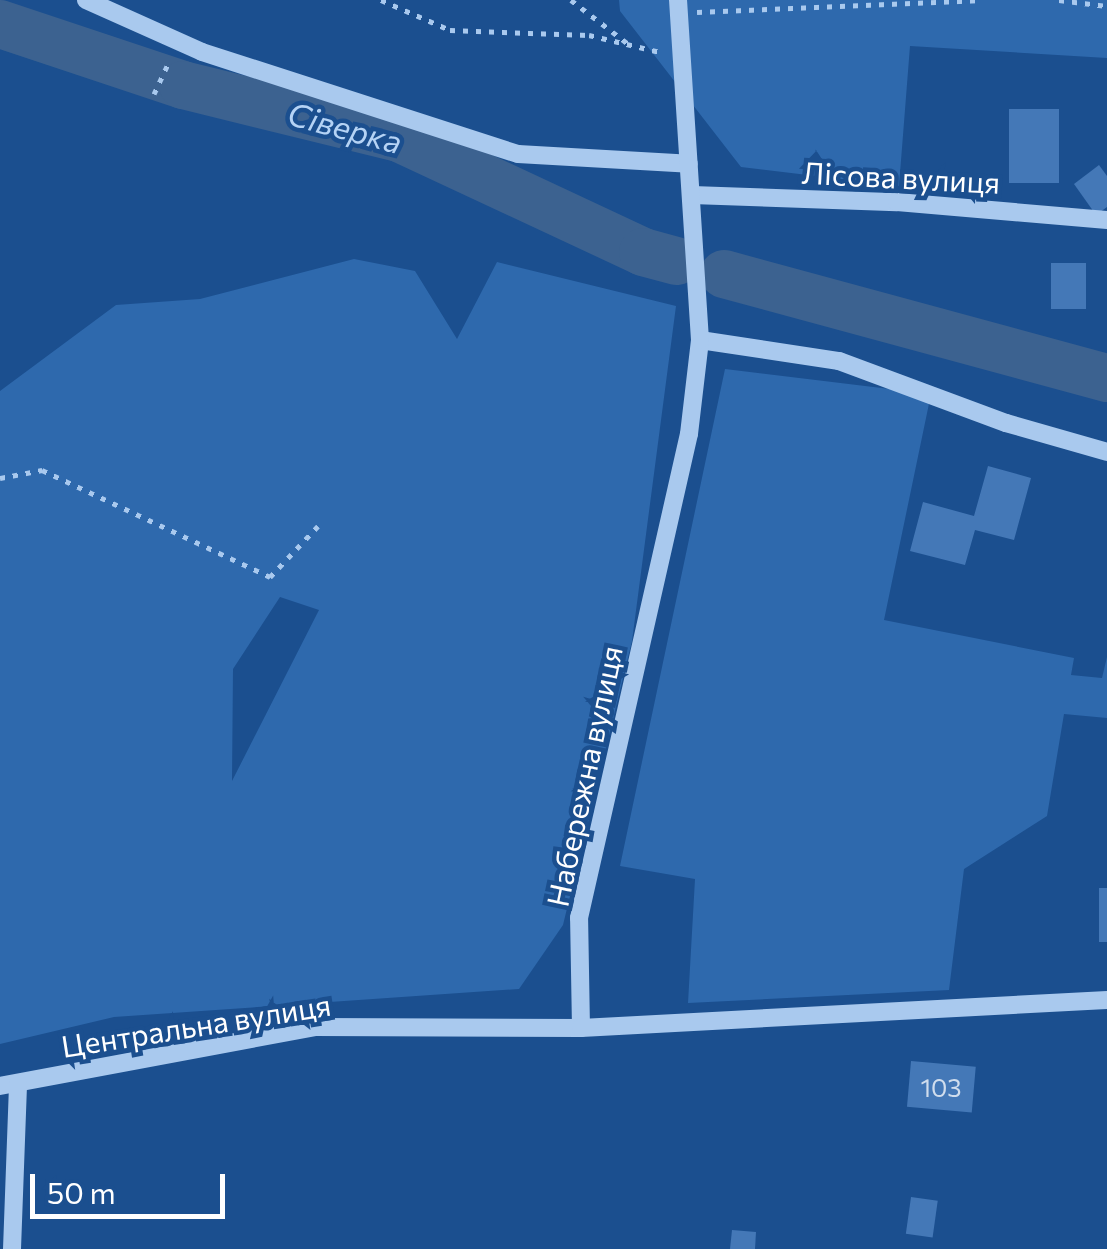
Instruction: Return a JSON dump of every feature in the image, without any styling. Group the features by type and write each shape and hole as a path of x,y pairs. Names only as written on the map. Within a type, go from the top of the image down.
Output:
{"street":[{"path":"86,0 202,52 518,154 689,164"},
{"name":"Набережна вулиця","path":"581,1028 579,918 689,434 700,340 678,6"},
{"name":"Лісова вулиця","path":"692,195 897,202 1107,220"},
{"path":"700,340 838,361 1006,423 1107,452"},
{"path":"581,1028 1107,1000"},
{"name":"Центральна вулиця","path":"9,1085 316,1028 581,1028"},
{"path":"9,1085 12,1249"}],"path":[{"path":"381,0 450,30 590,36 680,58"},
{"path":"571,0 629,45"},
{"path":"678,6 978,0"},
{"path":"1059,0 1107,6"},
{"path":"154,94 168,64"},
{"path":"0,478 42,470 270,576 318,526"}],"shaded area":[{"path":"619,0 1107,0 1107,58 910,46 899,186 741,167 620,11"},
{"path":"354,259 415,271 457,339 497,262 676,306 632,641 563,925 519,989 114,1017 0,1044 0,391 116,305 200,299","holes":["280,597 319,610 232,781 233,669"]},
{"path":"725,369 931,394 884,620 1074,658 1071,675 1102,678 1107,657 1107,718 1064,714 1047,816 964,869 949,990 688,1003 695,879 620,866"}],"building":[{"path":"1009,109 1059,109 1059,183 1009,183"},
{"path":"1099,165 1107,176 1107,207 1096,215 1074,184"},
{"path":"1051,263 1086,263 1086,309 1051,309"},
{"path":"988,466 1031,478 1014,540 975,530 965,565 910,551 923,502 974,516"},
{"path":"1099,888 1107,888 1107,942 1099,942"},
{"path":"911,1061 976,1067 972,1112 907,1107"},
{"path":"911,1197 938,1201 933,1237 906,1234"},
{"path":"732,1230 756,1232 755,1249 730,1249"}],"waterway":[{"name":"Сіверка","path":"0,24 183,85 399,138 643,252 677,261"},
{"name":"Сіверка","path":"724,274 1107,378"}]}
